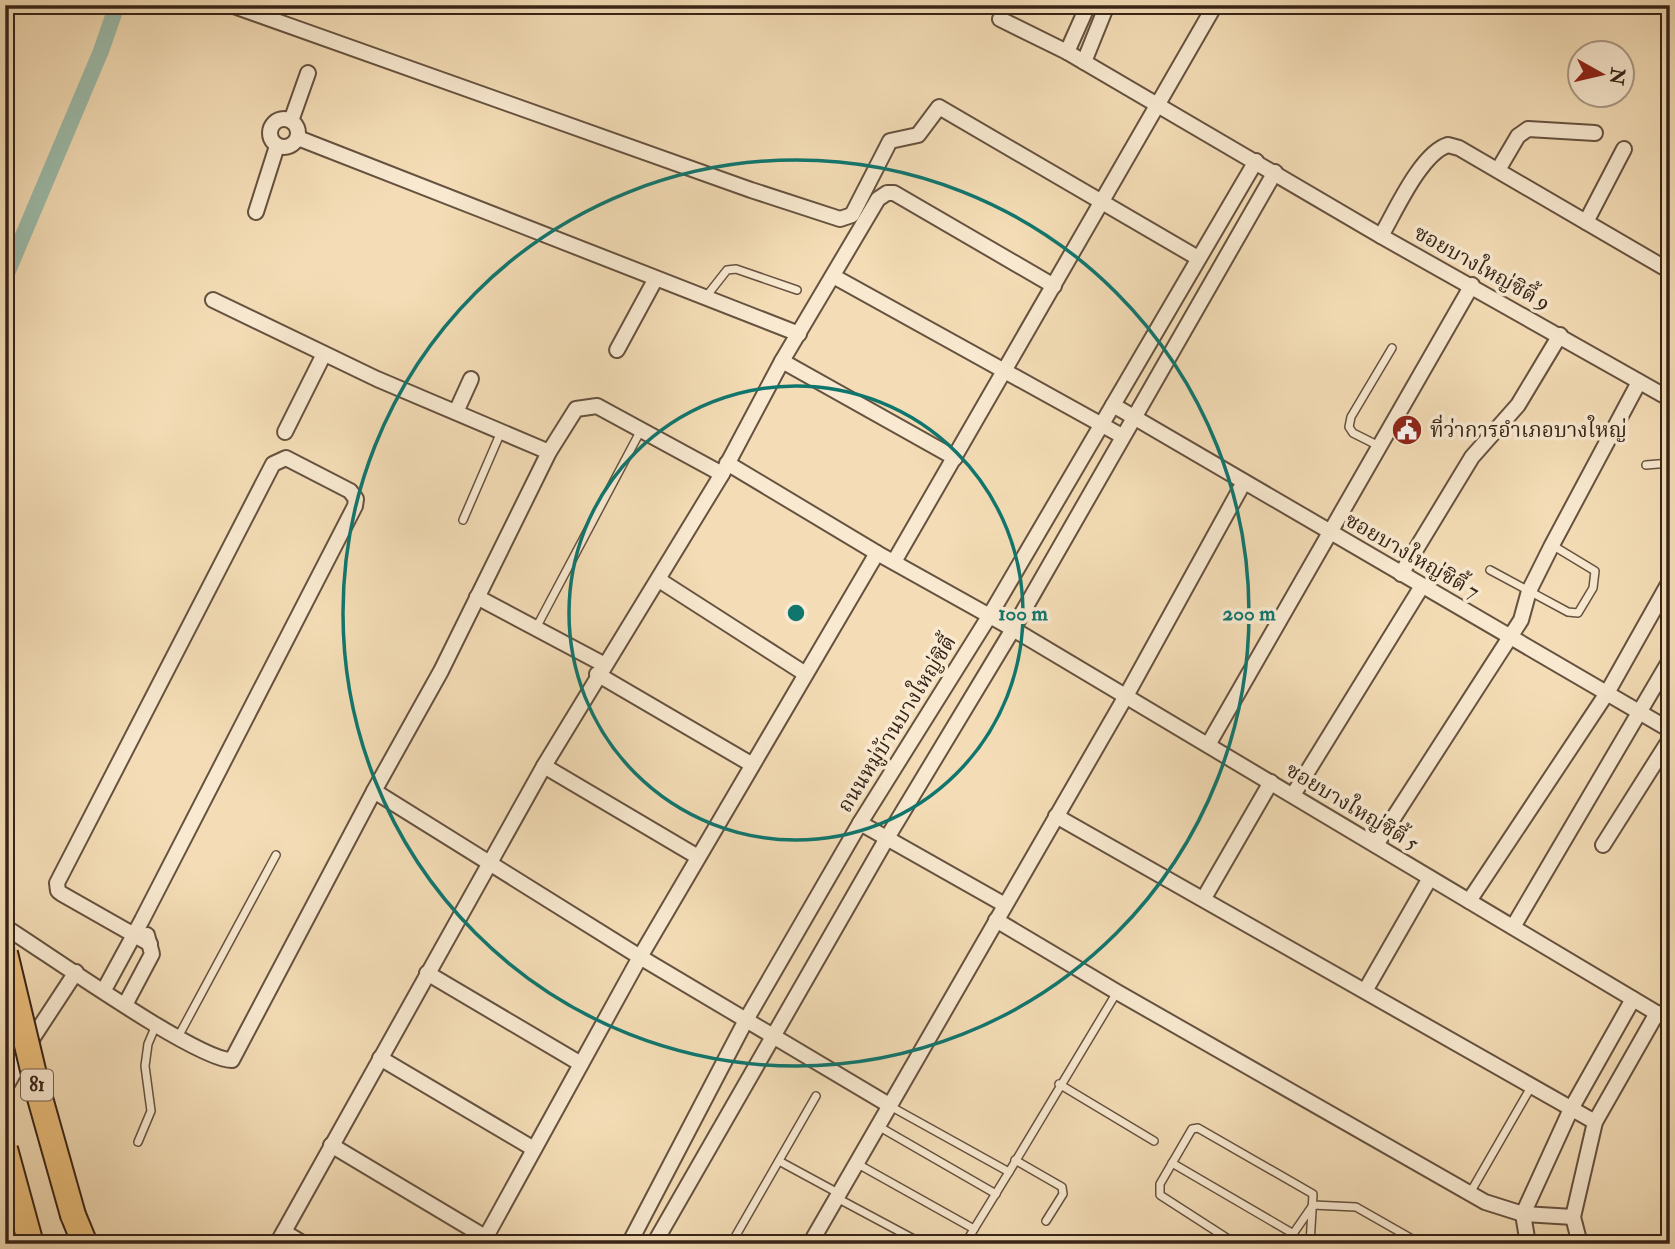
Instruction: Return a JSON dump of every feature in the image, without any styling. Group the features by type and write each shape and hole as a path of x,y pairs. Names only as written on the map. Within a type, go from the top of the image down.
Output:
{"highway":[{"name":"81","path":"5,953 38,1091 83,1244"},
{"path":"5,1149 31,1244"}],"street":[{"path":"231,5 738,186 840,219 852,215 890,141 918,135 939,107 1198,258"},
{"path":"1067,52 1088,5"},
{"path":"1084,62 1107,5"},
{"path":"895,561 1215,5"},
{"name":"ซอยบางใหญ่ซิตี้ 9","path":"1000,19 1067,52 1381,236 1670,399"},
{"path":"291,121 308,73"},
{"path":"280,120 291,121 297,128 298,138 289,147 277,146 270,138 271,127 280,120"},
{"path":"1498,170 1518,136 1528,129 1595,133"},
{"path":"298,138 655,280 799,334"},
{"path":"256,212 277,146"},
{"path":"1381,236 1423,165 1441,147 1459,148 1669,269"},
{"path":"1586,222 1624,149"},
{"name":"ถนนหมู่บ้านบางใหญ่ซิตี้","path":"629,1244 746,1020 860,823 990,615 1256,161"},
{"path":"654,1244 772,1035 1013,629 1275,172"},
{"path":"304,1244 280,1238 544,766 600,669 659,580 724,469 782,360 878,199 887,192 1054,286"},
{"path":"833,276 1122,436"},
{"path":"617,350 655,280"},
{"path":"1208,745 1472,285"},
{"path":"5,927 178,1037 218,1059 232,1060 374,791 441,671 549,452 324,354 214,300"},
{"path":"1401,574 1472,457 1518,405 1560,335"},
{"path":"285,432 324,354"},
{"path":"782,360 955,458"},
{"path":"456,412 471,379"},
{"path":"1377,845 1525,611 1530,590 1552,545 1639,382"},
{"name":"ซอยบางใหญ่ซิตี้ 7","path":"1113,405 1669,730"},
{"name":"ซอยบางใหญ่ซิตี้ 5","path":"549,452 569,416 576,409 597,406 724,469 990,615 1663,1017"},
{"path":"104,989 139,927 355,506 356,499 350,491 286,458 273,464 57,883 58,891 62,894 139,927 150,944 153,951 150,960 125,1005"},
{"path":"810,1244 1126,695 1244,482"},
{"path":"331,1145 483,1240 640,957 804,673 877,553"},
{"path":"659,580 804,673"},
{"path":"1469,901 1607,693 1670,581"},
{"path":"1293,796 1422,586"},
{"path":"477,597 536,628 751,764"},
{"path":"1513,927 1670,660"},
{"path":"1603,845 1669,730"},
{"path":"544,766 698,857"},
{"path":"1204,898 1271,782"},
{"path":"374,791 640,957 889,1105"},
{"path":"1056,816 1595,1122"},
{"path":"860,823 1004,905"},
{"path":"1365,991 1430,878"},
{"path":"996,920 1116,992 1485,1202 1523,1214 1573,1217"},
{"path":"5,1088 54,1002 76,972"},
{"path":"427,973 581,1064"},
{"path":"1528,1244 1523,1214 1571,1109 1633,999"},
{"path":"1580,1244 1573,1217 1595,1122 1663,1017"},
{"path":"380,1058 534,1149"},
{"path":"5,1206 32,1219"}],"lane":[{"path":"705,298 727,270 736,268 797,290"},
{"path":"1381,447 1353,433 1349,427 1351,417 1392,348"},
{"path":"536,628 642,429"},
{"path":"463,520 501,432"},
{"path":"1646,465 1670,463"},
{"path":"1490,570 1573,615 1578,613 1593,588 1595,571 1552,545"},
{"path":"178,1037 276,855"},
{"path":"965,1244 1116,992"},
{"path":"138,1142 151,1111 145,1066 148,1044 157,1024"},
{"path":"1059,1084 1154,1141"},
{"path":"1469,1193 1531,1087"},
{"path":"731,1244 816,1096"},
{"path":"889,1105 1009,1172"},
{"path":"877,1126 996,1194"},
{"path":"1236,1244 1160,1195 1160,1184 1192,1129 1198,1128 1314,1194 1311,1244"},
{"path":"1015,1160 1062,1187 1063,1194 1046,1221"},
{"path":"779,1161 923,1244"},
{"path":"856,1163 974,1229"},
{"path":"1172,1163 1292,1233"},
{"path":"1286,1244 1313,1205"},
{"path":"1313,1205 1356,1207 1421,1244"}],"waterway":[{"path":"5,278 101,51 117,5"}],"place":[{"name":"ที่ว่าการอำเภอบางใหญ่","path":"1407,430"}]}
